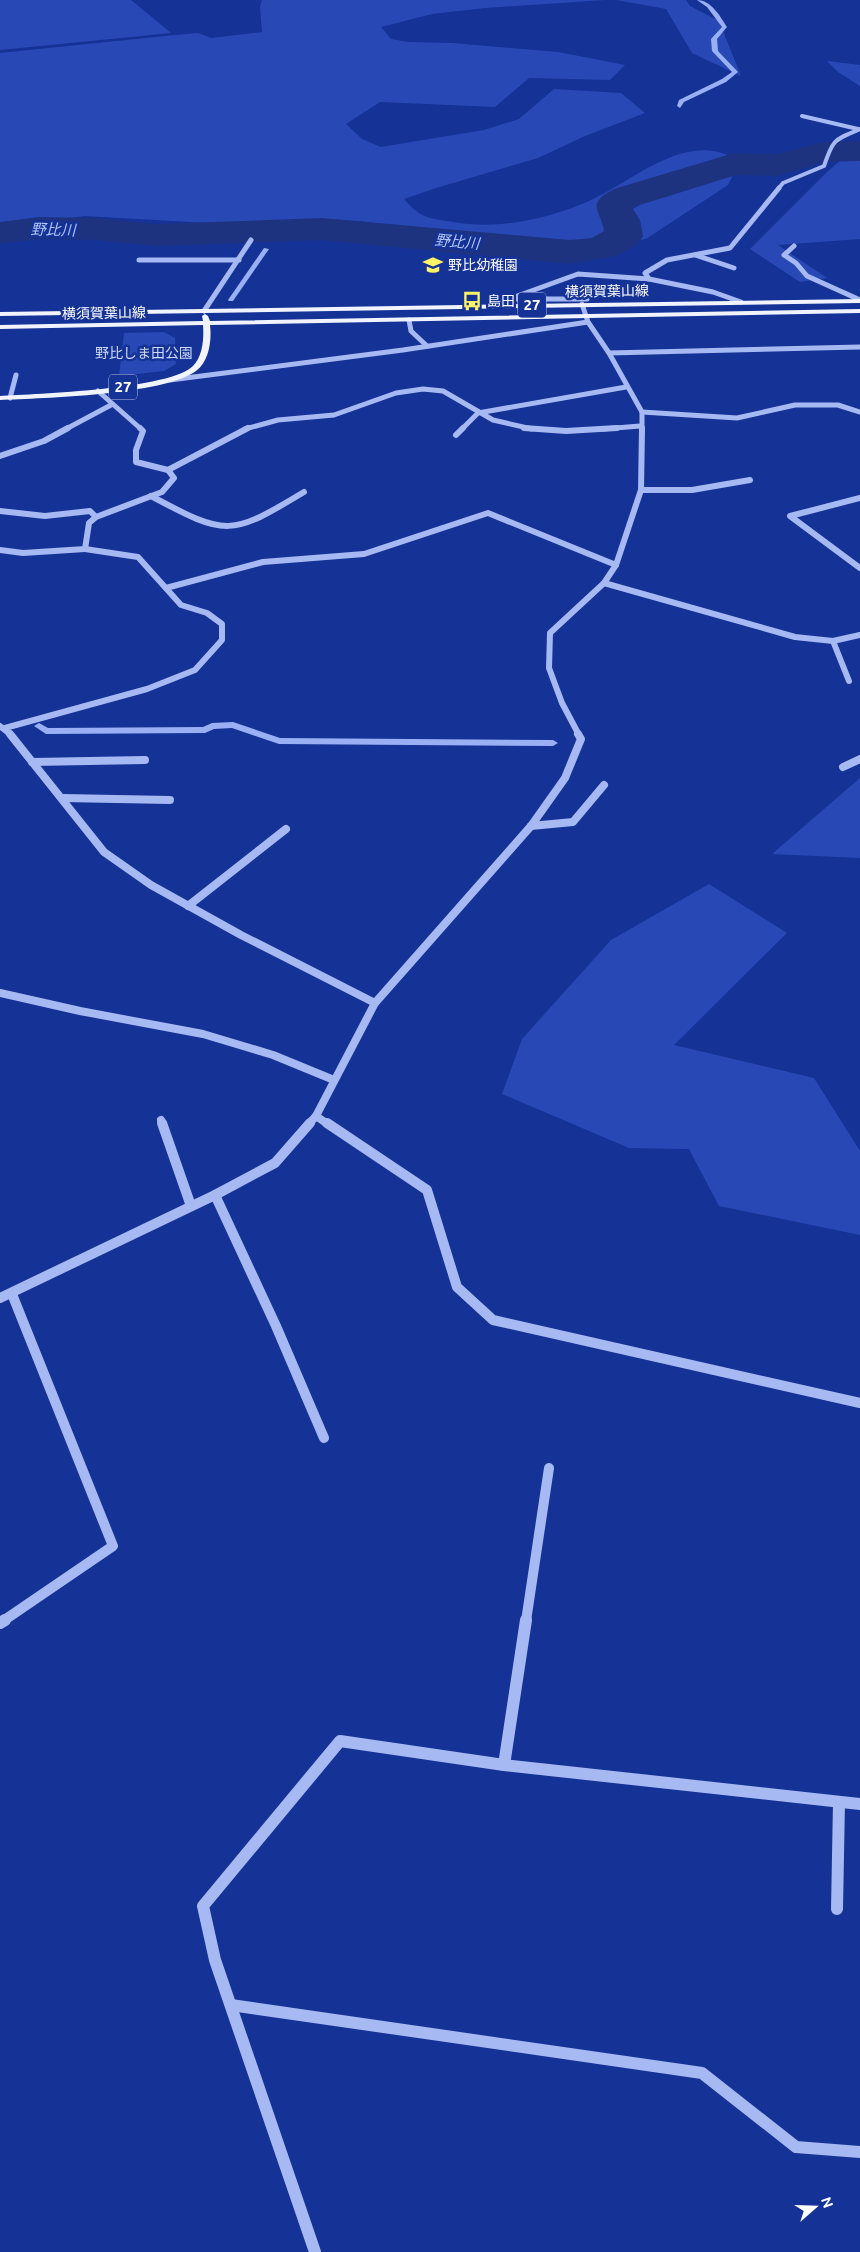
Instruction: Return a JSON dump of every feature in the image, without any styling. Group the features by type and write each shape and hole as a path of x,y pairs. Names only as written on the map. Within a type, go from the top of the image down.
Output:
{"main road":[{"name":"横須賀葉山線","path":"0,314 496,306 585,301 741,302 860,300"},
{"path":"204,311 208,323"},
{"name":"横須賀葉山線","path":"0,327 586,319 860,311"},
{"name":"27","path":"0,398 98,391 163,382 184,376 199,364 208,323"}],"street":[{"path":"802,116 859,129"},
{"path":"649,279 645,273 667,260 730,248 783,183 824,166 831,145 859,129"},
{"path":"204,311 251,240"},
{"path":"794,246 784,255 796,263 807,276 860,300"},
{"path":"693,254 734,268"},
{"path":"139,260 239,260"},
{"path":"496,306 509,299 578,274 649,279 713,292 741,302"},
{"path":"0,1298 12,1294 215,1195 275,1163 316,1116 374,1003 531,826 565,778 581,740 562,703 549,668 550,633 604,583 616,565 641,490 640,426 642,412 626,387 609,353 586,319 585,301 509,299"},
{"path":"163,382 204,374 427,346 586,319"},
{"path":"409,320 411,331 427,346"},
{"path":"609,353 860,347"},
{"path":"10,398 16,375"},
{"path":"456,435 478,413 626,387"},
{"path":"168,470 241,430 272,421 304,420 332,415 382,396 410,390 439,390 478,413 494,420 530,430 559,432 640,426"},
{"path":"85,549 89,523 96,517 162,492 174,478 168,470 136,462 136,450 143,431 127,415 111,405 98,391"},
{"path":"0,456 44,441 111,405"},
{"path":"642,412 737,418 795,405 838,405 860,412"},
{"path":"641,490 692,490 750,480"},
{"path":"151,496 201,521 234,527 261,516 304,492"},
{"path":"860,498 790,516 860,568"},
{"path":"0,511 20,516 64,516 90,511 96,517"},
{"path":"166,588 246,566 277,560 347,557 364,554 488,513 616,565"},
{"path":"0,550 23,553 85,549 138,557 181,605 207,613 222,624 222,640 195,670 147,689 3,727 63,798 104,852 151,885 188,906 374,1003"},
{"path":"604,583 795,637 833,641 860,635"},
{"path":"833,641 849,681"},
{"path":"843,767 860,759"},
{"path":"32,762 145,760"},
{"path":"531,826 573,822 604,786"},
{"path":"63,798 170,800"},
{"path":"188,906 286,829"},
{"path":"0,993 80,1011 203,1034 273,1055 334,1080"},
{"path":"316,1116 428,1190 457,1287 493,1320 860,1403"},
{"path":"161,1120 191,1206"},
{"path":"215,1195 276,1326 324,1438"},
{"path":"0,1623 113,1546 12,1294"},
{"path":"504,1765 549,1468"},
{"path":"315,2252 215,1960 203,1906 340,1741 504,1765 860,1804"},
{"path":"837,1909 839,1802"},
{"path":"231,2005 702,2073 796,2147 860,2152"}],"green space":[{"path":"0,0 131,0 171,33 0,50"},
{"path":"262,0 605,0 485,8 432,14 381,27 391,39 408,42 452,43 558,52 625,65 610,80 529,78 495,107 380,102 346,124 362,139 381,147 484,130 519,119 554,89 621,93 645,113 585,136 538,158 404,199 415,210 426,216 438,220 488,225 524,221 575,207 663,160 682,153 702,150 721,153 740,162 728,185 646,239 590,249 358,221 300,219 243,225 85,216 0,228 0,53 198,33 211,38 262,32 260,7"},
{"path":"616,0 686,0 690,6 719,21 741,76 692,53 666,9"},
{"path":"827,61 860,65 860,86 838,72"},
{"path":"860,143 860,239 778,245 827,278 800,282 750,249 826,173"},
{"name":"野比しま田公園","path":"164,332 175,338 176,364 164,371 119,376 124,333"},
{"path":"860,778 860,858 772,854"},
{"path":"709,884 787,933 674,1045 814,1078 860,1151 860,1235 719,1206 689,1149 629,1148 502,1094 522,1039 611,940"}],"waterway":[{"path":"680,106 681,101 717,84 735,72 715,51 714,39 725,27 709,6 699,0"},
{"path":"793,0 807,0"},
{"name":"野比川","path":"0,233 39,228 97,229 156,235 322,229 570,252 602,248 624,236 621,220 614,211 614,204 627,197 734,164 778,165 823,152 860,151"},
{"path":"231,300 266,249"},
{"path":"39,726 46,731 55,731 205,730 212,726 233,725 279,741 553,743"}],"place":[{"name":"野比幼稚園","path":"433,265"},
{"name":"島田","path":"472,301"}]}
